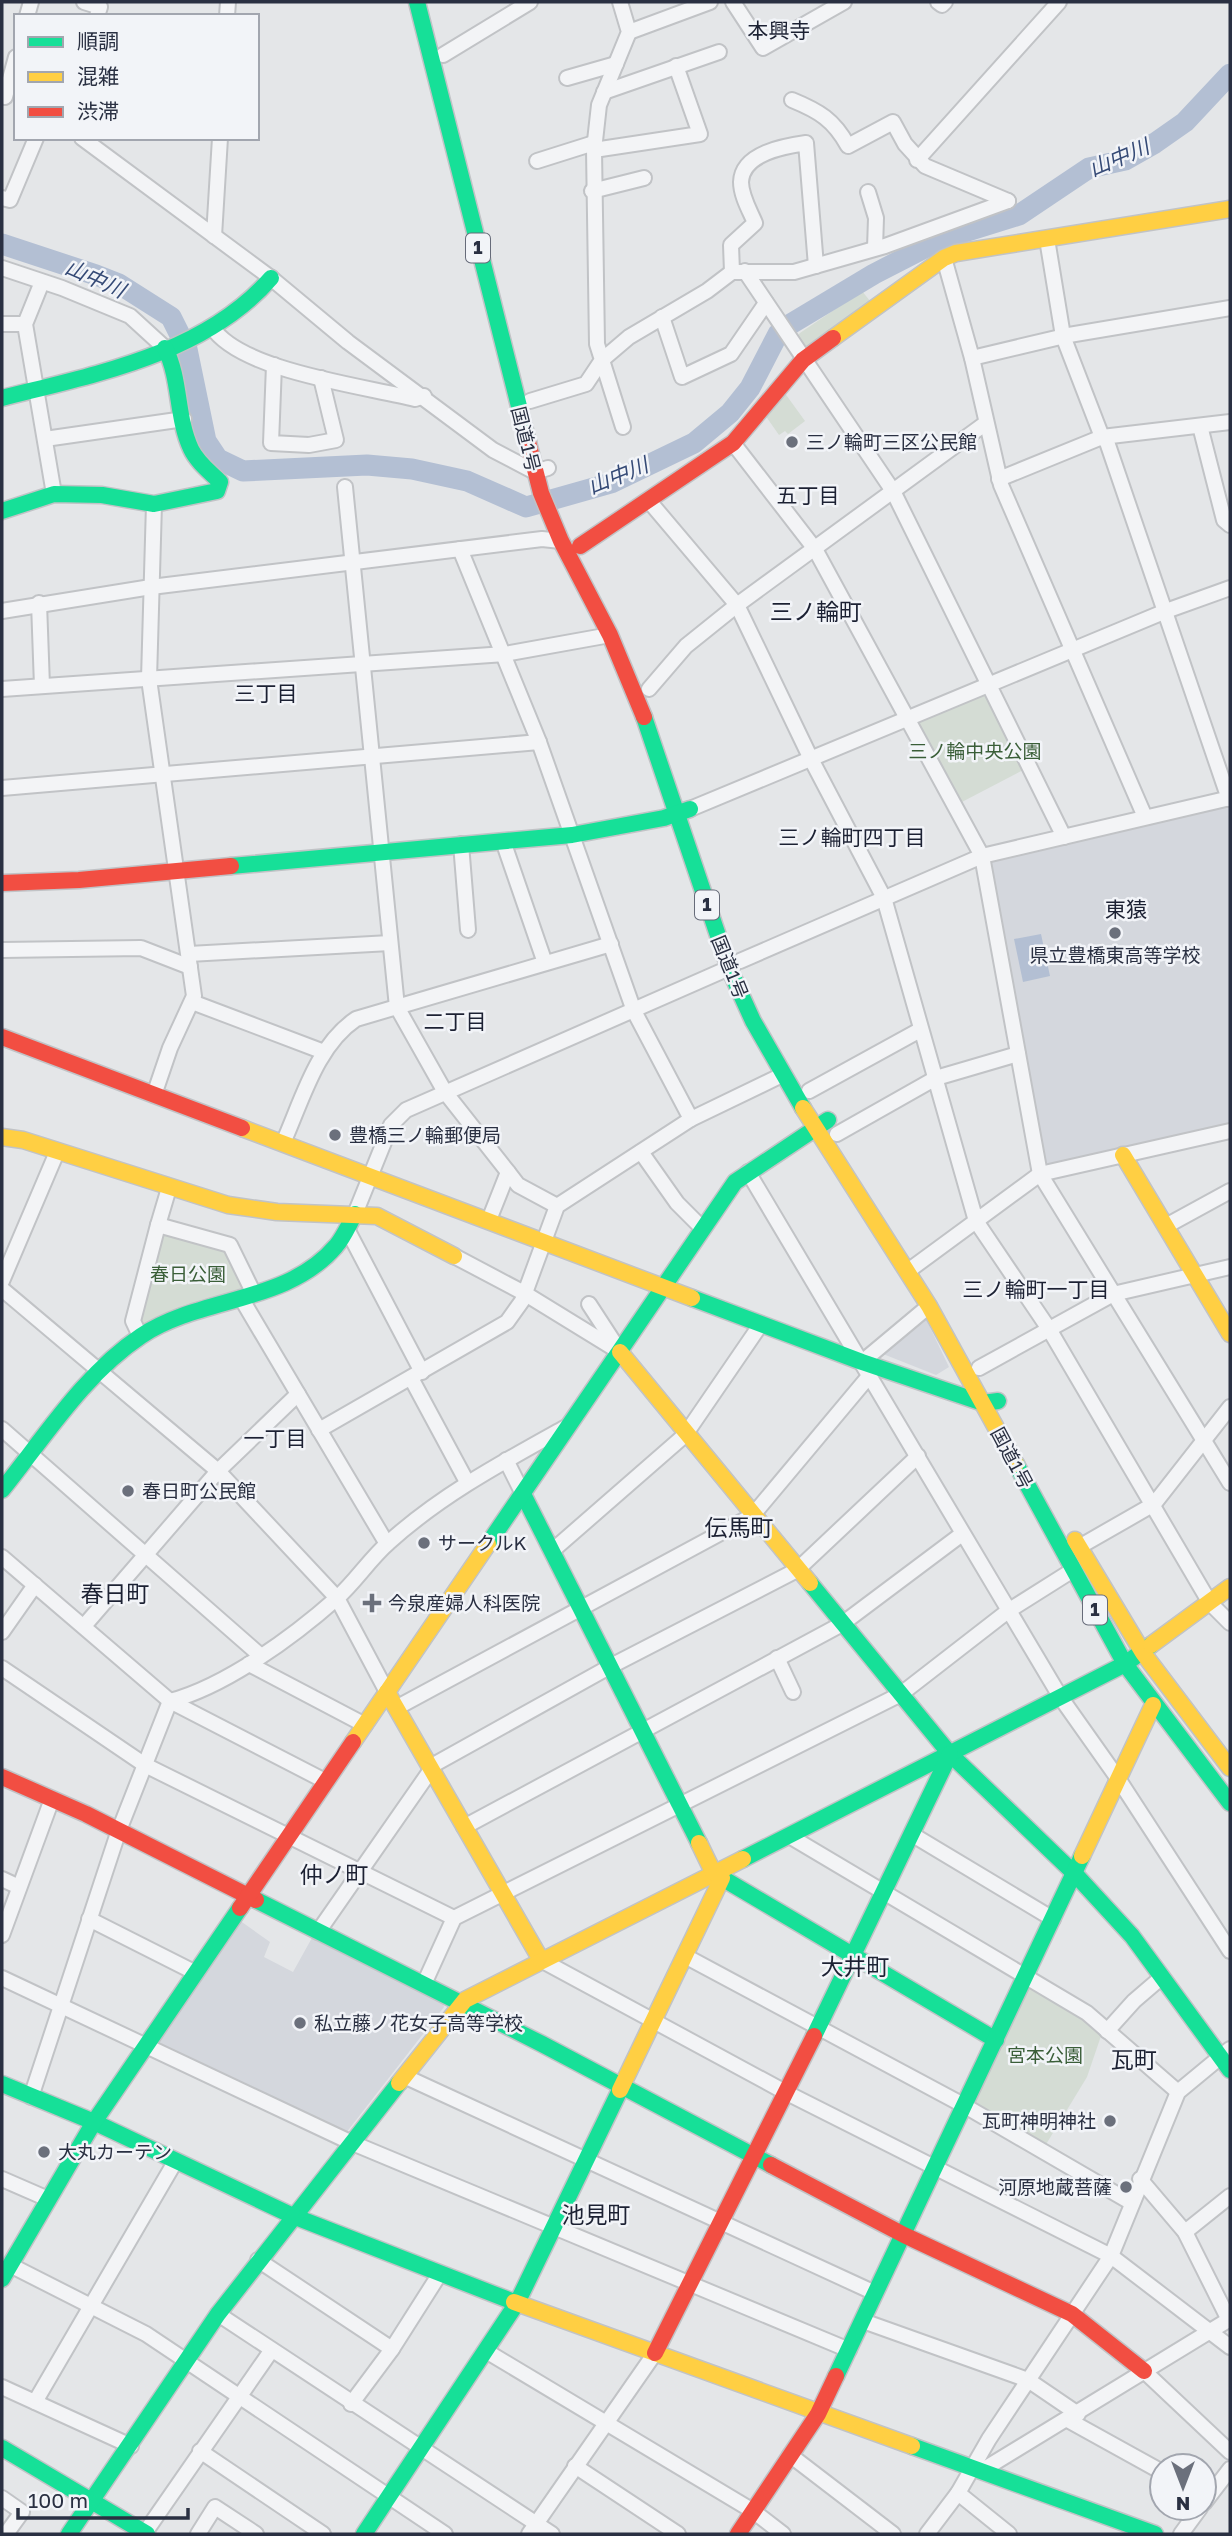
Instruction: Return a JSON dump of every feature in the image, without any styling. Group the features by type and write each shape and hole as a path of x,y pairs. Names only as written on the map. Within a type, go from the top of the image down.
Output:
{"main road":[{"name":"国道1号","path":"417,2 541,470 558,518 561,541 611,635 683,811"},
{"name":"国道1号","path":"429,2 530,401 541,470"},
{"path":"580,546 733,443 803,360 944,258 956,253 1230,209"},
{"path":"2,398 165,348 212,327 246,305 271,278"},
{"path":"2,511 54,494 102,495 155,504 212,494 220,486 191,447 178,374 165,348"},
{"name":"国道1号","path":"558,518 580,546 649,689 683,811 734,965 782,1075 823,1123 837,1134 913,1267 929,1306 1143,1653 1230,1768"},
{"path":"2,883 572,835 683,811"},
{"name":"国道1号","path":"734,965 809,1091 823,1123 979,1368 990,1402 1073,1570 1125,1664 1153,1705 1230,1803"},
{"path":"2,1037 543,1240 761,1324 866,1369 990,1402"},
{"path":"4,2268 94,2122 735,1182 823,1123"},
{"path":"2,1136 169,1188 245,1208 377,1216 399,1225 454,1256"},
{"path":"1123,1155 1230,1334"},
{"path":"2,1490 102,1372 140,1336 176,1319 295,1281 310,1272 336,1249 355,1214"},
{"path":"620,1352 685,1435 950,1754 1074,1874 1132,1936 1227,2059"},
{"path":"523,1494 717,1875 996,2040"},
{"path":"69,2534 218,2314 258,2260 350,2142 407,2077 461,2005 541,1961 717,1875 1125,1664 1230,1587"},
{"path":"387,1692 541,1961"},
{"path":"737,2534 818,2414 1153,1705"},
{"path":"655,2353 818,2029 950,1754"},
{"path":"2,1777 52,1799 424,1984 904,2235 1072,2314 1144,2371"},
{"path":"365,2534 517,2304 620,2085 685,1956 717,1875"},
{"path":"2,2084 94,2122 293,2216 439,2275 1155,2534"},
{"path":"4,2454 92,2500 145,2534"}],"street":[{"path":"84,2 100,7 98,14"},
{"path":"443,55 530,2"},
{"path":"620,2 629,32 598,105 592,191 597,222 597,344 623,427"},
{"path":"629,32 710,2"},
{"path":"733,2 763,48 844,2"},
{"path":"938,2 942,5 945,2"},
{"path":"917,160 1059,2"},
{"path":"604,92 719,52"},
{"path":"567,78 616,64"},
{"path":"7,98 14,66"},
{"path":"537,162 594,147 700,135 676,66"},
{"path":"530,401 586,384 601,360 629,337 738,272 794,272 1008,201 917,160 893,122 848,146 831,120 817,110 792,100"},
{"path":"2,198 10,200 35,140"},
{"path":"85,140 271,278 348,342 493,450 541,470"},
{"path":"214,236 220,140"},
{"path":"816,266 806,143 770,148 745,169 741,181 755,223 731,244 738,272 766,303 893,491 1064,837"},
{"path":"592,191 644,178"},
{"path":"868,192 876,218 875,247"},
{"path":"355,1214 391,1125 401,1114 445,1091 634,1011 982,856 1230,799 1107,442 1102,437 1063,336 1047,239"},
{"path":"944,258 972,358 999,479 1145,817"},
{"path":"2,268 130,316 165,348"},
{"path":"42,282 24,324 54,494"},
{"path":"662,317 682,377 731,354 766,303"},
{"path":"972,358 1063,336 1230,308"},
{"path":"2,324 24,324"},
{"path":"212,327 218,336 243,352 296,375 415,399 424,396"},
{"path":"274,365 271,443 309,445 336,440 321,378"},
{"path":"45,439 184,419"},
{"path":"999,479 1102,437 1230,422"},
{"path":"649,689 686,646 737,605 986,423"},
{"path":"1200,426 1224,520 1230,525"},
{"path":"733,443 815,548 910,718 982,856 1040,1174 1230,1483"},
{"path":"345,487 397,1007 445,1091 518,1185 557,1206"},
{"path":"649,501 737,605 811,759 884,898 976,1222 1049,1329 1210,1603 1230,1623"},
{"path":"154,1095 170,1048 192,1002 190,960 149,679 155,504"},
{"path":"2,611 151,587 542,539 561,541"},
{"path":"460,549 539,742 634,1011 691,1119"},
{"path":"683,811 1166,611 1230,588"},
{"path":"39,603 42,687"},
{"path":"2,689 505,654 611,635"},
{"path":"2,788 162,772 539,742"},
{"path":"503,842 545,962"},
{"path":"461,845 468,930"},
{"path":"2,950 141,948 190,960 390,943"},
{"path":"283,1143 324,1052 337,1034 356,1019 611,944"},
{"path":"192,1002 324,1052"},
{"path":"809,1091 920,1030"},
{"path":"837,1134 936,1078 1018,1054"},
{"path":"319,1430 499,1329 514,1314 524,1293 557,1206 691,1119 782,1075"},
{"path":"913,1267 1040,1174 1230,1131"},
{"path":"2,1280 57,1152"},
{"path":"641,1152 677,1203 703,1229"},
{"path":"489,1220 508,1172"},
{"path":"748,1172 1061,1698 1119,1780 1230,1951"},
{"path":"140,1336 133,1321 169,1188"},
{"path":"1166,1226 1230,1191"},
{"path":"158,1225 230,1245 248,1296 298,1394 387,1544"},
{"path":"348,1231 467,1482"},
{"path":"454,1256 524,1293 620,1352"},
{"path":"979,1368 1113,1294 1230,1267"},
{"path":"2,1289 218,1471 337,1598 387,1692"},
{"path":"589,1304 620,1352"},
{"path":"396,1708 752,1516 866,1369 929,1306"},
{"path":"552,1551 685,1435 761,1324"},
{"path":"84,1626 218,1471 298,1394"},
{"path":"1079,1547 1154,1504 1230,1406"},
{"path":"170,1701 200,1693 255,1660 337,1598 387,1544 467,1482 568,1426"},
{"path":"2,1429 145,1555 255,1660 365,1725"},
{"path":"318,1932 430,1768 611,1666 797,1570 918,1456"},
{"path":"506,1460 523,1494"},
{"path":"464,1827 642,1729 842,1624 962,1534"},
{"path":"2,1557 170,1701 325,1781"},
{"path":"424,1984 454,1918 901,1694 1008,1611 1073,1570"},
{"path":"2,1632 35,1585"},
{"path":"777,1658 793,1692"},
{"path":"2,1668 145,1765 454,1918"},
{"path":"32,2096 118,1833 170,1701"},
{"path":"2,1935 52,1799"},
{"path":"913,1835 1053,1919"},
{"path":"791,1837 1087,2013 1178,2092"},
{"path":"2,1879 19,1887"},
{"path":"89,1919 196,1973"},
{"path":"685,1956 965,2106 1132,2203"},
{"path":"541,1961 785,2092 1111,2256 1230,2347"},
{"path":"1107,2031 1134,2001 1163,1977"},
{"path":"2,1978 350,2142 849,2350"},
{"path":"927,2534 977,2469 1028,2380 1111,2256 1140,2179 1178,2092 1227,2059"},
{"path":"407,2077 876,2293"},
{"path":"36,2402 176,2162"},
{"path":"2,2179 48,2199"},
{"path":"977,2469 1073,2417 1230,2320 1185,2232 1140,2179"},
{"path":"1185,2232 1230,2196"},
{"path":"258,2260 392,2349"},
{"path":"4,2268 92,2305 146,2334 445,2534"},
{"path":"351,2404 392,2349 439,2275"},
{"path":"218,2314 421,2448 532,2529 552,2534"},
{"path":"863,2321 1028,2380 1073,2417 1148,2463"},
{"path":"145,2534 271,2351"},
{"path":"486,2351 753,2511 783,2534"},
{"path":"532,2529 655,2353"},
{"path":"1144,2371 1230,2452"},
{"path":"2,2386 131,2446"},
{"path":"200,2451 323,2534"},
{"path":"790,2455 892,2534"},
{"path":"575,2466 678,2534"},
{"path":"1218,2484 1230,2469"},
{"path":"958,2493 1009,2534"},
{"path":"2,2498 22,2512 6,2534"},
{"path":"198,2534 215,2507 256,2534"}],"shaded area":[{"name":"県立豊橋東高等学校","path":"1230,804 1230,1125 1049,1165 1043,1159 988,863 991,859"},
{"path":"925,1317 949,1367 936,1375 878,1352"},
{"name":"私立藤ノ花女子高等学校","path":"239,1920 270,1942 264,1957 293,1972 313,1936 443,2002 444,2007 346,2133 157,2042"}],"green space":[{"path":"862,291 870,301 802,349 795,338 800,333"},
{"path":"784,392 805,421 788,434 785,431 779,435 765,415"},
{"name":"三ノ輪中央公園","path":"989,692 1025,769 960,803 918,721"},
{"name":"春日公園","path":"164,1230 229,1251 249,1290 143,1326 138,1318"},
{"name":"宮本公園","path":"1032,1987 1078,2015 1101,2036 1087,2077 1045,2146 972,2103 1026,1988"}],"water":[{"path":"1041,934 1050,976 1023,982 1014,939"}],"waterway":[{"name":"山中川","path":"2,244 119,284 171,317 187,349 206,441 218,459 243,471 367,465 412,469 467,481 526,507 611,483 694,443 730,413 750,388 778,334 789,325 874,274 942,239 1019,215 1089,168 1125,160 1155,143 1185,122 1230,74"}],"traffic: fast":[{"path":"417,2 528,442"},
{"path":"2,398 111,370 182,343 244,304 271,278"},
{"path":"2,511 54,494 102,495 154,504 217,491 220,482 197,458 186,437 174,373 165,348"},
{"path":"644,717 729,968 753,1021 803,1108"},
{"path":"231,866 572,835 664,818 690,809"},
{"path":"488,1544 735,1182 828,1120"},
{"path":"2,1490 66,1408 120,1351 165,1323 293,1279 316,1265 336,1246 355,1214"},
{"path":"692,1298 862,1362 983,1403 998,1401"},
{"path":"1016,1464 1125,1664 1230,1803"},
{"path":"523,1494 699,1843"},
{"path":"810,1583 950,1754 1075,1874 1132,1936 1230,2070"},
{"path":"743,1859 1125,1664 1151,1645"},
{"path":"814,2036 950,1754"},
{"path":"836,2376 1082,1856"},
{"path":"722,1878 996,2040"},
{"path":"256,1900 542,2044 771,2165"},
{"path":"2,2279 94,2122 240,1908"},
{"path":"69,2534 218,2314 399,2083"},
{"path":"2,2084 94,2122 293,2216 514,2302"},
{"path":"364,2534 517,2303 620,2090"},
{"path":"912,2446 1155,2534"},
{"path":"2,2448 147,2534"}],"traffic: slow":[{"path":"833,338 944,258 956,253 1230,209"},
{"path":"803,1108 929,1306 1016,1464"},
{"path":"242,1128 692,1298"},
{"path":"2,1137 23,1140 228,1205 277,1212 377,1216 454,1256"},
{"path":"1123,1155 1230,1334"},
{"path":"620,1352 810,1583"},
{"path":"1075,1540 1143,1653 1230,1768"},
{"path":"353,1742 488,1544"},
{"path":"1151,1645 1230,1587"},
{"path":"387,1692 541,1960"},
{"path":"1082,1856 1153,1705"},
{"path":"620,2090 722,1878 713,1872 699,1843"},
{"path":"399,2083 465,2000 743,1859"},
{"path":"514,2302 912,2446"}],"traffic: jam":[{"path":"580,546 733,443 803,360 833,338"},
{"path":"528,442 541,493 561,541 610,635 644,717"},
{"path":"2,883 79,880 231,866"},
{"path":"2,1037 242,1128"},
{"path":"240,1908 353,1742"},
{"path":"2,1777 86,1814 256,1900"},
{"path":"655,2353 814,2036"},
{"path":"771,2165 904,2235 1072,2314 1144,2371"},
{"path":"738,2534 818,2414 836,2376"}],"place":[{"name":"三ノ輪町三区公民館","path":"792,442"},
{"name":"県立豊橋東高等学校","path":"1115,933"},
{"name":"豊橋三ノ輪郵便局","path":"335,1135"},
{"name":"春日町公民館","path":"128,1491"},
{"name":"サークルK","path":"424,1543"},
{"name":"今泉産婦人科医院","path":"372,1603"},
{"name":"私立藤ノ花女子高等学校","path":"300,2023"},
{"name":"瓦町神明神社","path":"1110,2121"},
{"name":"大丸カーテン","path":"44,2152"},
{"name":"河原地蔵菩薩","path":"1126,2187"}],"district":[{"name":"本興寺","path":"779,31"},
{"name":"五丁目","path":"808,496"},
{"name":"三ノ輪町","path":"816,612"},
{"name":"三丁目","path":"266,694"},
{"name":"三ノ輪町四丁目","path":"852,838"},
{"name":"東猿","path":"1126,910"},
{"name":"二丁目","path":"455,1022"},
{"name":"三ノ輪町一丁目","path":"1036,1290"},
{"name":"一丁目","path":"275,1439"},
{"name":"伝馬町","path":"739,1528"},
{"name":"春日町","path":"115,1594"},
{"name":"仲ノ町","path":"334,1875"},
{"name":"大井町","path":"855,1967"},
{"name":"瓦町","path":"1134,2060"},
{"name":"池見町","path":"596,2215"}]}
